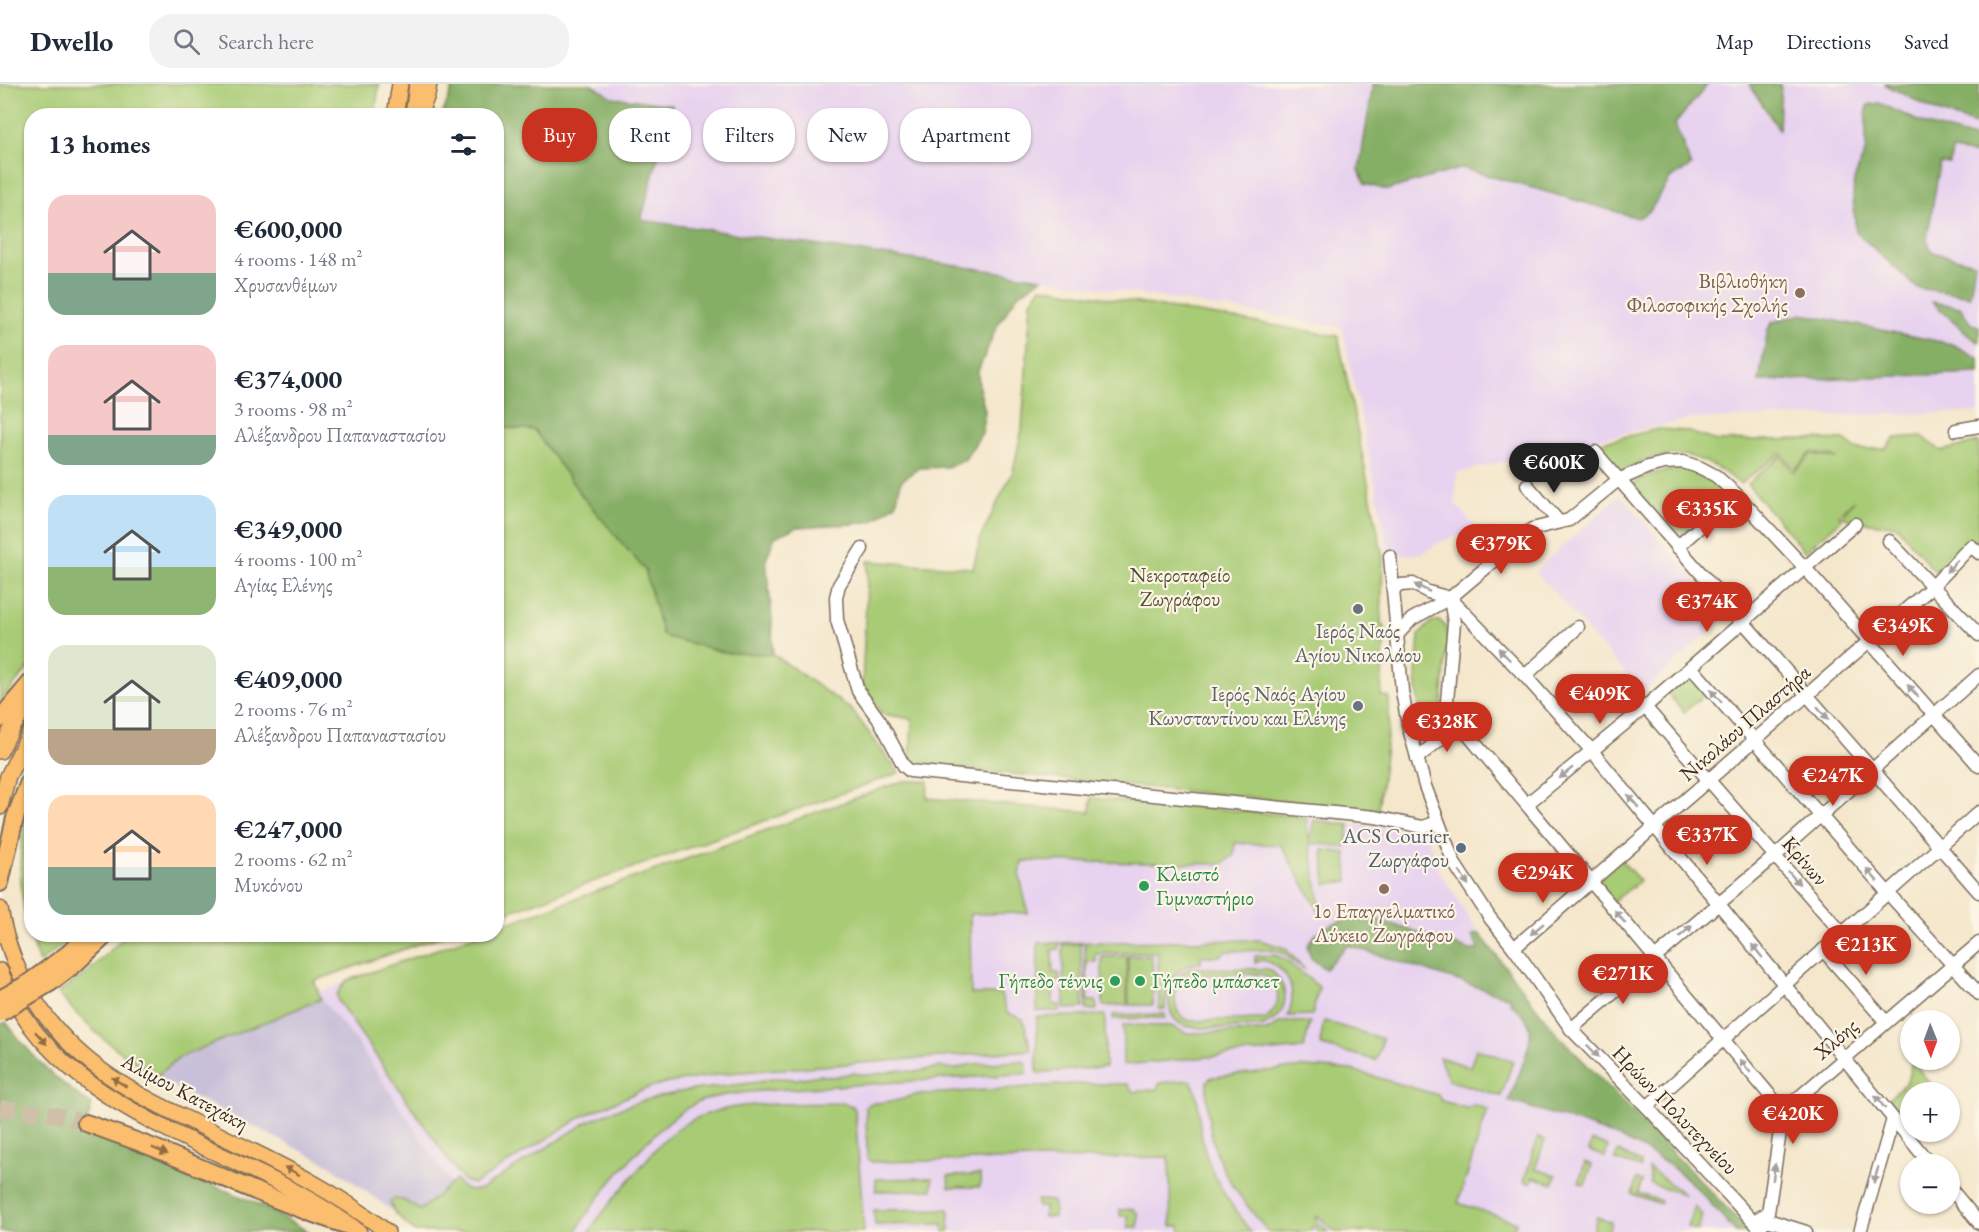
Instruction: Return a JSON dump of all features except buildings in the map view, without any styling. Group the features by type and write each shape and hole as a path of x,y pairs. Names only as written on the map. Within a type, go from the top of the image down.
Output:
{"highway":[{"path":"0,719 24,690"},
{"path":"0,883 15,818 24,795"},
{"path":"0,1013 51,983 83,942"},
{"path":"0,999 95,942"},
{"path":"86,1122 355,1229"}],"main road":[{"path":"396,108 400,84"},
{"path":"414,108 417,84"},
{"path":"422,108 429,84"},
{"path":"0,751 24,710"},
{"path":"0,807 8,776 24,745"},
{"name":"Αλίμου Κατεχάκη","path":"0,909 10,950 27,989 53,1026 97,1068 141,1096 311,1181 363,1213 387,1232"},
{"name":"Αλίμου Κατεχάκη","path":"0,971 12,999 24,1017 55,1053 86,1081 133,1111 273,1180 355,1229"}],"street":[{"path":"1956,430 1979,426"},
{"path":"1595,452 1979,892"},
{"path":"1398,634 1412,619 1450,598 1532,529 1569,520 1618,480 1648,467 1683,462 1701,468 1727,484 1805,568 1979,766"},
{"path":"1527,485 1559,522"},
{"path":"1677,547 1719,511"},
{"path":"1527,804 1645,707 1855,524"},
{"path":"1890,542 1979,635"},
{"path":"862,549 839,585 836,597 837,620 858,691 880,721 904,766 910,771 1375,817 1423,827 1438,822"},
{"name":"Νικολάου Πλαστήρα","path":"1514,948 1975,550"},
{"name":"Ηρώων Πολυτεχνείου","path":"1390,556 1402,691 1408,725 1438,822 1454,863 1490,918 1572,1029 1763,1232"},
{"path":"1394,589 1401,585 1413,584 1428,592 1450,598 1525,676 1592,751 1922,1154"},
{"path":"1450,598 1454,623 1447,701 1459,724 1783,1111 1768,1213 1753,1221"},
{"path":"1525,676 1578,627"},
{"path":"1691,667 1979,994"},
{"path":"1572,1029 1821,816 1979,675"},
{"name":"Κρίνων","path":"1645,707 1842,933"},
{"path":"1417,758 1459,724"},
{"path":"1647,1107 1979,812"},
{"name":"Χλόης","path":"1783,1111 1979,943"},
{"path":"1823,950 1886,1022"},
{"path":"1860,1232 1893,1119"},
{"path":"1960,1201 1977,1223"},
{"path":"1753,1221 1771,1221 1806,1232"}],"shaded area":[{"path":"591,84 1979,84 1979,412 1691,419 1457,473 1455,503 1476,527 1465,534 1441,541 1423,553 1390,556 1342,327 1042,278 641,220 657,162 691,162 691,108 671,108 672,106 612,97"},
{"path":"1620,495 1727,616 1642,692 1535,571"},
{"path":"903,781 928,781 927,798 1090,812 1091,798 1306,817 1426,833 1439,870 1472,923 1557,1034 1750,1232 415,1232 394,1212 420,1210 451,1184 357,1042 321,999 319,992 458,942 504,942 504,924"},
{"path":"321,999 357,1042 451,1184 419,1210 403,1200 390,1202 394,1212 330,1165 155,1077 178,1058"}],"green space":[{"path":"0,84 379,84 376,108 24,108 24,673 0,702"},
{"path":"454,84 591,84 612,97 672,105 671,108 609,108 609,162 657,162 641,220 1042,278 1017,296 997,326 978,371 979,388 985,411 982,433 964,461 947,467 919,468 901,481 896,504 872,521 797,527 775,537 766,559 773,654 727,653 663,636 645,570 583,497 534,430 504,428 504,108 445,108"},
{"path":"1373,84 1708,84 1675,124 1691,166 1670,179 1650,211 1638,218 1462,168 1387,190 1365,184 1359,170"},
{"path":"1749,84 1781,84 1779,130"},
{"path":"1884,84 1979,84 1979,125 1940,113"},
{"path":"1879,103 1927,125 1978,139 1976,154 1952,150 1950,164 1940,163 1927,240 1932,252 1975,263 1970,296 1917,288 1856,232 1854,180 1866,150 1866,109 1868,105"},
{"name":"Νεκροταφείο Ζωγράφου","path":"1041,287 1338,336 1383,557 1381,625 1385,626 1381,696 1389,697 1389,723 1378,810 910,764 912,719 882,714 862,686 868,561 973,568 981,536 1013,471 1022,429 1031,302"},
{"path":"1932,302 1960,307 1971,324 1979,326 1979,342 1976,341"},
{"path":"1802,314 1952,344 1979,358 1979,373 1759,381 1768,329 1773,322"},
{"path":"504,428 534,430 583,497 645,570 663,636 727,653 773,654 852,710 899,773 504,914"},
{"path":"1658,429 1686,431 1717,441 1844,440 1856,449 1885,449 1895,438 1922,436 1941,451 1979,442 1979,542 1976,540 1966,545 1935,572 1897,526 1852,521 1842,516 1854,500 1839,515 1842,519 1805,552 1747,484 1781,456 1794,472 1812,454 1836,459 1834,457 1812,452 1795,469 1781,453 1740,484 1710,464 1681,455 1652,458 1619,475 1594,444"},
{"path":"1682,468 1708,479 1730,496 1678,540 1630,486 1651,474"},
{"path":"1432,621 1440,621 1446,627 1448,634 1442,703 1452,723 1425,745 1422,740 1416,676 1419,635"},
{"path":"1689,674 1706,693 1684,712 1667,693"},
{"path":"903,781 928,781 927,798 1090,812 1091,798 1306,817 1310,842 1314,820 1349,825 1346,847 1310,843 1322,916 1281,845 1235,843 1234,855 1222,864 1022,861 1020,877 1028,913 970,914 971,994 1001,994 1007,1013 1023,1019 1031,1050 729,1073 662,1084 642,1090 583,1116 474,1184 464,1181 457,1172 338,1001 337,994 346,981 457,942 504,942 504,924"},
{"path":"24,827 24,906 20,861"},
{"path":"1323,850 1346,853 1348,881 1326,884"},
{"path":"1619,858 1640,881 1611,903 1593,882"},
{"path":"1357,918 1373,918 1470,950 1479,950 1472,936 1479,933 1557,1034 1750,1232 1736,1232 1692,1184 1652,1154 1606,1132 1509,1101 1526,1055 1530,1037 1527,1021 1510,1003 1511,998 1347,945 1325,969 1311,958 1307,947 1321,930 1335,923"},
{"path":"1259,940 1285,948 1305,970 1284,954 1274,950 1226,951 1220,956 1201,956 1201,963 1184,967 1173,977 1165,1000 1165,1009 1159,1009 1158,952 1096,954 1096,962 1087,962 1088,1001 1096,1001 1097,1010 1086,1010 1085,943 1059,943 1059,949 1052,950 1053,973 1059,973 1060,981 1053,982 1053,1005 1060,1005 1060,1011 1037,1011 1038,943"},
{"path":"32,942 66,942 39,963"},
{"path":"119,942 424,942 314,981 321,999 178,1058 157,1076 104,1039 58,993 87,973"},
{"path":"1081,944 1083,1008 1064,1009 1063,945"},
{"path":"1274,955 1284,959 1319,987 1312,1015 1288,1016 1292,997 1291,988 1284,974 1270,963 1261,960 1255,963 1255,956"},
{"name":"Γήπεδο τέννις","path":"1127,956 1127,1005 1103,1006 1102,957"},
{"name":"Γήπεδο μπάσκετ","path":"1128,956 1152,956 1153,1005 1129,1005"},
{"path":"1191,968 1268,969 1282,984 1285,1001 1277,1017 1260,1027 1198,1028 1182,1025 1172,1015 1169,995 1173,982","holes":["1261,974 1268,978 1278,995 1275,1008 1265,1019 1191,1021 1181,1016 1176,1007 1177,985 1190,975"]},
{"path":"1165,1014 1165,1018 1113,1019 1113,1015"},
{"path":"1105,1015 1105,1067 1037,1073 1037,1017"},
{"path":"1324,1021 1383,1039 1376,1060 1322,1046 1320,1043"},
{"path":"6,1022 45,1068 92,1105 84,1133 254,1202 309,1232 0,1232 0,1025"},
{"path":"1281,1022 1310,1022 1304,1048 1123,1065 1123,1025 1171,1026 1186,1033 1267,1031"},
{"path":"1476,1049 1513,1061 1501,1096 1448,1080 1439,1057 1470,1067"},
{"path":"1021,1061 1026,1063 1026,1073 760,1091 723,1095 701,1101 668,1122 650,1139 614,1178 576,1232 415,1232 394,1212 390,1202 394,1199 403,1200 420,1210 456,1180 468,1190 483,1188 587,1122 645,1100 685,1091 776,1078 796,1079 820,1075 833,1077 852,1073 870,1075 900,1070 915,1072 940,1067 956,1069 972,1064"},
{"path":"1304,1067 1351,1070 1438,1095 1442,1101 1466,1108 1474,1105 1488,1109 1458,1203 1516,1222 1513,1231 1515,1232 1335,1232 1318,1216 1315,1219 1329,1232 1319,1232 1315,1226 1307,1232 1268,1232 1226,1175 1218,1157 1210,1125 1207,1082 1213,1077"},
{"path":"1910,1070 1919,1070 1929,1082 1907,1082"},
{"path":"1189,1080 1197,1096 1201,1133 1208,1161 1227,1197 1251,1232 1181,1232 1180,1226 1171,1226 1169,1157 872,1162 867,1158 866,1107 869,1104 900,1100 913,1095 1074,1084 1127,1084 1134,1092 1157,1089 1160,1083"},
{"path":"1900,1088 1900,1113 1888,1099"},
{"path":"842,1103 853,1106 855,1110 864,1232 589,1232 612,1200 661,1143 693,1119 734,1107"},
{"path":"1538,1137 1545,1140 1535,1169 1556,1175 1553,1184 1533,1177 1530,1183 1524,1181"},
{"path":"1592,1141 1608,1146 1605,1157 1589,1151"},
{"path":"1618,1151 1641,1163 1641,1168 1615,1160"},
{"path":"1585,1162 1592,1165 1585,1185 1579,1183"},
{"path":"1649,1168 1685,1195 1650,1184"},
{"path":"980,1175 980,1187 949,1187 948,1176"},
{"path":"932,1178 932,1190 876,1191 876,1179"},
{"path":"1637,1179 1642,1181 1638,1193 1661,1201 1660,1204 1632,1194"},
{"path":"1037,1200 1052,1201 1054,1217 1044,1217 1044,1207 1037,1207"},
{"path":"1694,1206 1702,1215 1698,1230 1687,1227"},
{"path":"949,1209 949,1232 944,1232 943,1224 875,1225 874,1210"},
{"path":"1133,1209 1138,1213 1138,1227 1128,1227 1128,1216 1120,1216 1120,1210"},
{"path":"1597,1217 1611,1222 1608,1232 1593,1232"}],"tunnel":[{"path":"0,1108 57,1115 86,1123"}],"place":[{"name":"Βιβλιοθήκη Φιλοσοφικής Σχολής","path":"1800,293"},
{"name":"Ιερός Ναός Αγίου Νικολάου","path":"1358,609"},
{"name":"Ιερός Ναός Αγίου Κωνσταντίνου και Ελένης","path":"1358,706"},
{"name":"ACS Courier Ζωργάφου","path":"1461,848"},
{"name":"Κλειστό Γυμναστήριο","path":"1144,886"},
{"name":"1ο Επαγγελματικό Λύκειο Ζωγράφου","path":"1384,889"},
{"name":"Γήπεδο τέννις","path":"1115,981"},
{"name":"Γήπεδο μπάσκετ","path":"1140,981"}]}
